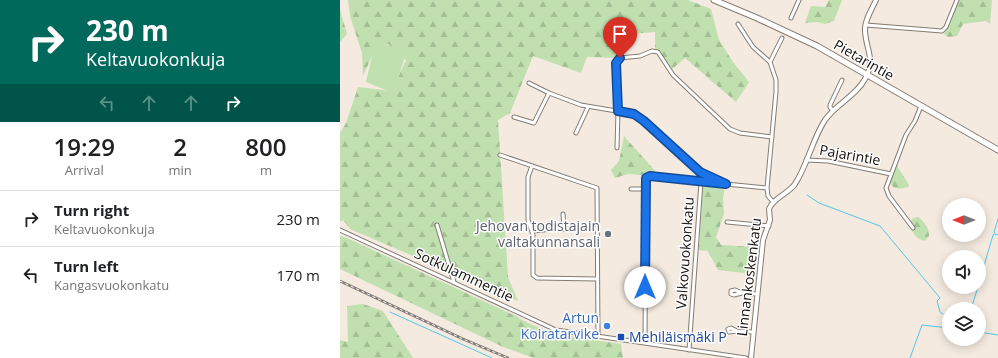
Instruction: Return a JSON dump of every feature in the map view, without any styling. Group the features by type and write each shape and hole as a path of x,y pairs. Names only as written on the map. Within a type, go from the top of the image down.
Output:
{"main road":[{"name":"Pietarintie","path":"714,0 797,36 867,74 998,150"}],"street":[{"path":"791,18 799,0"},
{"path":"773,202 788,192 795,183 821,127 833,111 855,92 867,74 870,58 865,34 866,25 876,0"},
{"path":"866,25 942,31 946,27 957,0"},
{"path":"738,24 753,47 770,62 782,38"},
{"path":"617,148 617,60 620,58 640,56 655,51 661,56 673,75 730,129 740,133 772,137"},
{"name":"Linnankoskenkatu","path":"751,358 763,236 769,226 769,209 773,202 768,196 767,188 776,86 770,62"},
{"path":"833,111 830,105 842,80"},
{"path":"529,83 549,93 581,105 634,114 644,121 700,172 726,184"},
{"path":"514,117 534,123 549,93"},
{"name":"Pajarintie","path":"913,228 886,191 886,184 908,131 915,121 922,106"},
{"path":"576,133 588,107"},
{"path":"500,155 597,188 598,336"},
{"name":"Pajarintie","path":"806,160 828,161 890,174"},
{"path":"532,166 528,177 528,220 532,232 532,271 534,277 597,279"},
{"path":"645,343 645,180 648,176 767,188"},
{"name":"Valkovuokonkatu","path":"689,350 701,182"},
{"path":"631,189 645,189"},
{"path":"563,214 564,229"},
{"path":"727,222 769,226"},
{"path":"437,225 454,282"},
{"path":"532,232 540,230 597,229"},
{"name":"Sotkulammentie","path":"340,230 556,330 746,358"},
{"path":"742,293 757,294"},
{"path":"737,331 753,332"}],"green space":[{"path":"348,0 688,0 711,9 719,40 733,62 749,82 736,102 685,58 671,70 655,48 655,32 617,35 617,58 587,57 581,73 533,56 510,113 498,120 508,277 518,301 350,229 343,220 340,222 340,133 346,123 358,87 392,91 406,60 388,44 377,45 363,76 362,53 350,16"},
{"path":"829,0 842,0 834,21 825,24 817,22 805,23 811,6 825,7"},
{"path":"959,0 992,0 990,24 986,21 963,24 957,36 948,37 944,34 950,24"},
{"path":"340,9 347,34 340,42"},
{"path":"379,42 406,51 393,93 366,82 375,43"},
{"path":"624,136 657,173 640,175 628,174 615,178 611,170 619,161"},
{"path":"895,166 897,166 909,185 908,187 896,188 891,184"},
{"path":"703,184 725,186 723,198 724,214 716,237 721,245 755,247 753,274 718,270 708,251 699,250"},
{"path":"919,217 928,230 929,236 925,241 914,235 909,223 913,218"},
{"path":"340,236 541,328 581,338 621,344 623,358 534,358 503,347 340,269"},
{"path":"363,304 383,311 413,358 340,358 340,340 348,342 347,306"}],"waterway":[{"path":"807,195 819,203 880,226 940,298 937,301 940,312 942,313"},
{"path":"995,233 998,219"},
{"path":"986,259 993,235 998,235"},
{"path":"973,302 976,294"},
{"path":"390,312 492,358"},
{"path":"910,358 922,325 942,327"},
{"path":"986,333 998,335"}],"railway":[{"path":"340,281 463,339 508,358"}],"place":[{"name":"Jehovan todistajain valtakunnansali","path":"608,234"},
{"name":"Artun Koiratarvike","path":"607,326"},
{"name":"Mehiläismäki P","path":"621,337"}],"route":[{"path":"620,58 616,63 618,111 634,114 668,142 700,172 726,184 650,176 646,178 645,287"}]}
